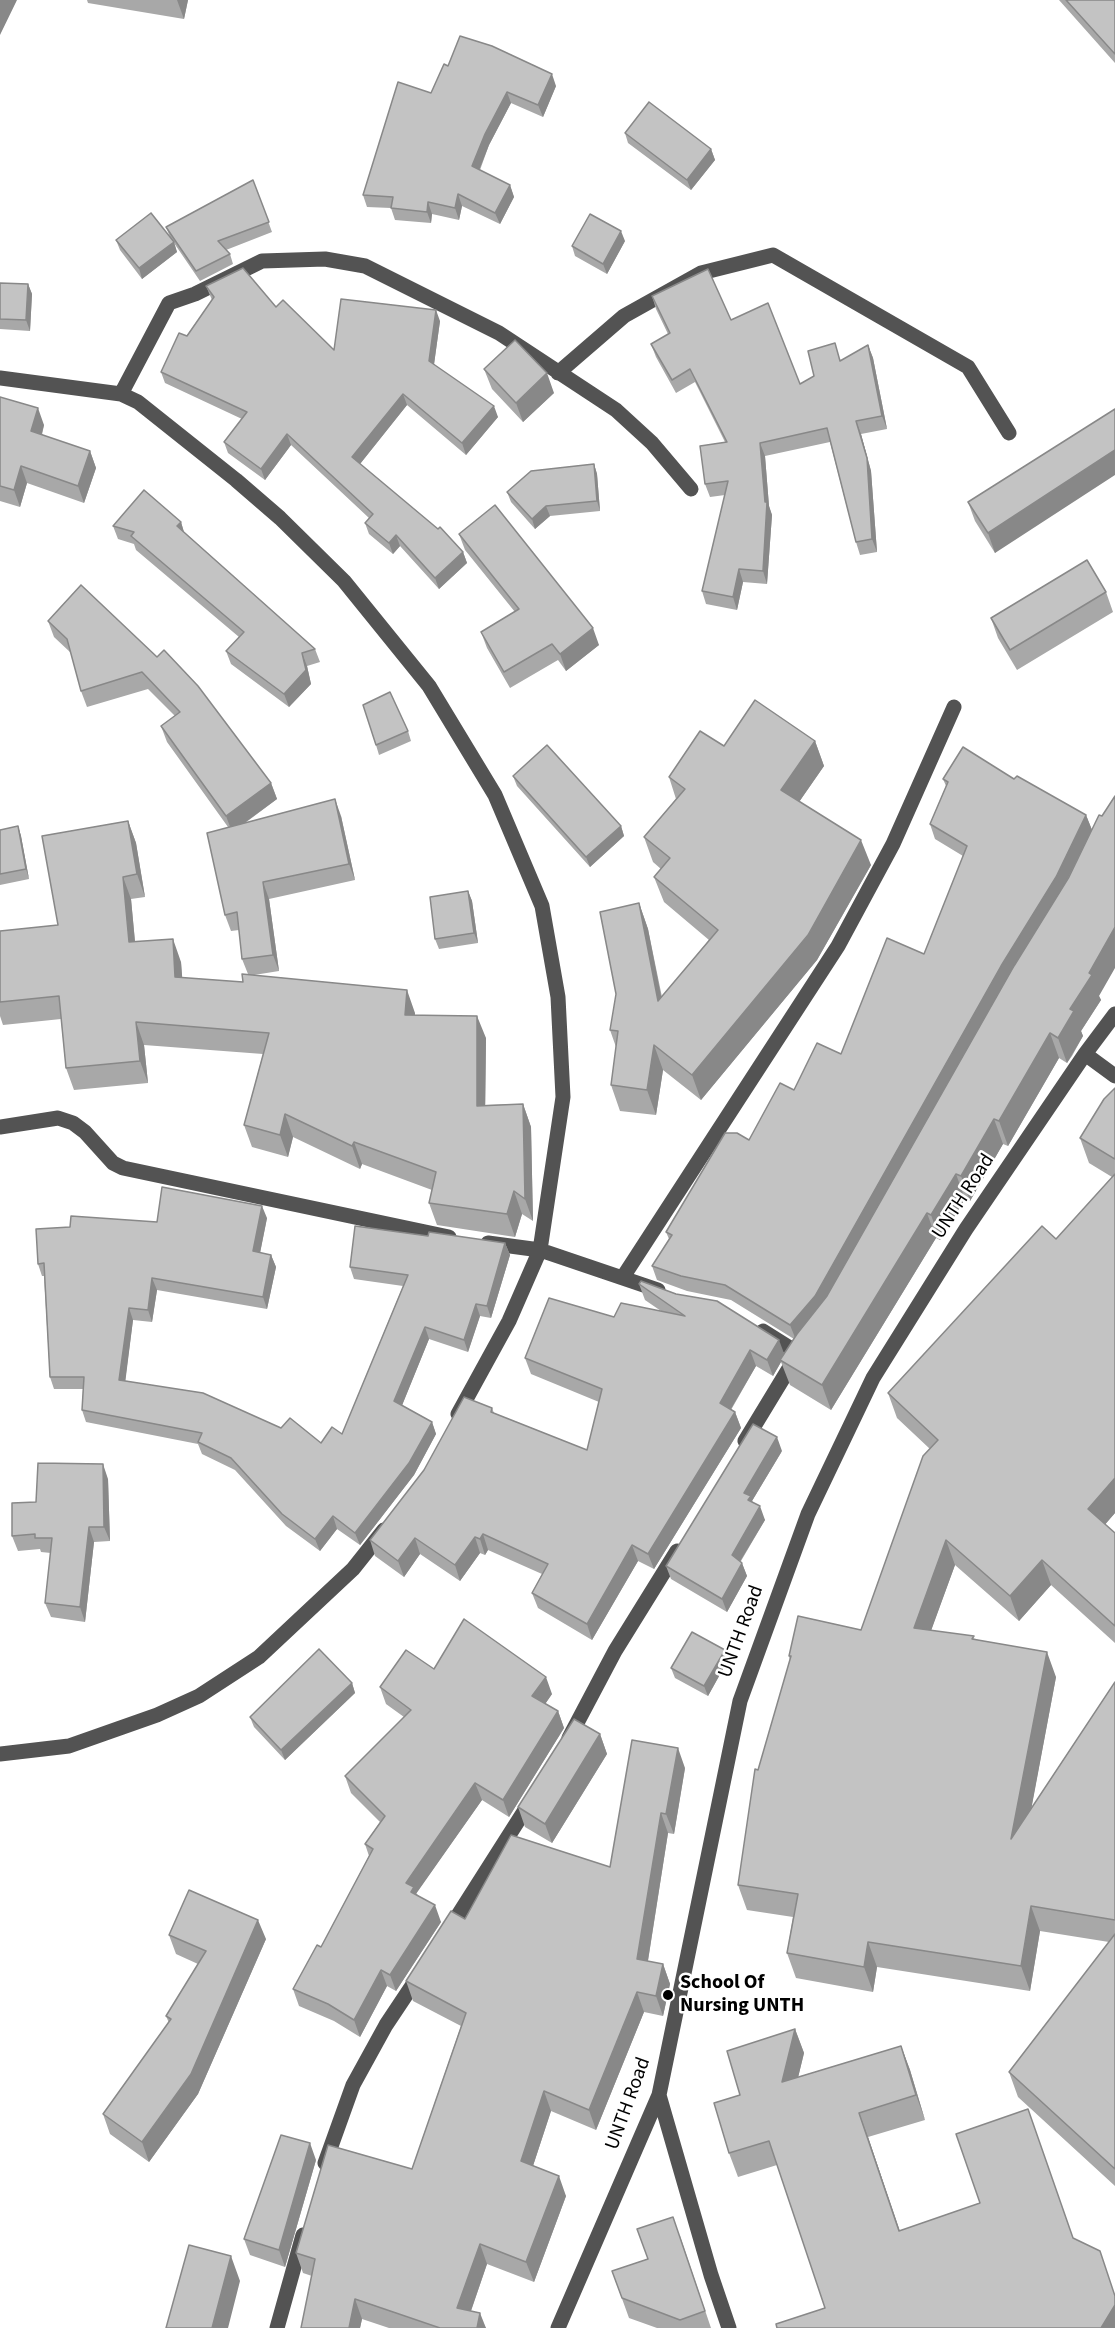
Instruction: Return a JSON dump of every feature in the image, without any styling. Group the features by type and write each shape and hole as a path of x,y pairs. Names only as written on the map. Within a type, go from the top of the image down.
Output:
{"street":[{"path":"558,373 624,316 701,273 773,255 969,367 1009,433"},
{"path":"121,394 170,303 195,294 262,261 325,259 365,266 499,333 616,410 652,442 692,489"},
{"path":"0,378 121,394 138,402 236,480 280,518 344,581 429,686 495,795 542,906 558,997 563,1097 540,1250 509,1321 449,1430"},
{"path":"623,1277 838,946 893,844 954,707"},
{"name":"UNTH Road","path":"558,2328 659,2095 740,1701 807,1514 873,1378 966,1229 1085,1053 1115,1014"},
{"path":"1085,1053 1115,1076"},
{"path":"0,1127 58,1118 85,1132 113,1163 123,1168 423,1233 540,1250 674,1296"},
{"path":"735,1459 802,1349 753,1325"},
{"path":"0,1754 69,1746 157,1715 199,1696 267,1649 353,1569 395,1515"},
{"path":"564,1749 615,1651 684,1540"},
{"path":"320,2180 352,2085 386,2025 540,1787"},
{"path":"659,2095 711,2275 729,2328"},
{"path":"276,2328 306,2224"}],"building":[{"path":"1066,0 1115,0 1115,54"},
{"path":"460,36 492,46 552,74 538,105 507,92 485,134 472,166 510,185 495,213 458,194 455,208 428,202 427,212 391,208 393,197 363,195 398,82 431,93 444,64 448,66"},
{"path":"649,102 711,149 687,180 625,133"},
{"path":"253,180 269,222 218,241 230,254 196,271 166,227"},
{"path":"151,213 174,242 139,268 116,240"},
{"path":"590,214 621,231 603,264 572,246"},
{"path":"243,268 276,307 283,300 334,350 341,299 436,310 429,361 494,406 462,443 403,394 352,457 438,529 440,527 463,552 435,578 396,535 389,543 365,523 373,514 287,434 261,469 224,442 247,412 161,372 179,333 187,336 214,297 206,286"},
{"path":"708,269 731,320 768,303 800,384 814,376 808,351 835,343 840,361 868,345 882,416 856,421 867,458 872,539 856,542 827,428 760,443 765,502 767,502 763,571 739,569 733,597 702,591 728,481 705,484 700,446 727,442 690,369 672,380 651,344 670,333 652,296"},
{"path":"0,283 28,284 26,320 0,319"},
{"path":"515,340 547,373 516,403 484,369"},
{"path":"0,397 38,408 31,431 90,451 78,486 21,466 14,490 0,486"},
{"path":"1115,409 1115,450 988,533 968,502"},
{"path":"594,464 597,501 546,506 532,519 507,492 531,471"},
{"path":"144,490 181,522 177,526 315,649 302,653 306,670 284,694 226,651 244,632 131,536 134,532 113,526"},
{"path":"495,505 593,628 560,654 552,644 504,672 481,632 519,609 459,534"},
{"path":"1087,560 1106,592 1010,650 991,618"},
{"path":"81,585 157,657 164,650 198,686 271,783 226,816 161,726 180,712 142,672 81,691 67,639 48,621"},
{"path":"390,692 408,731 376,745 363,705"},
{"path":"755,700 815,741 781,790 861,840 808,935 692,1075 654,1045 647,1090 611,1085 618,1031 610,1030 616,994 600,912 639,903 658,1001 718,930 654,877 670,858 644,837 685,789 669,777 700,731 724,746"},
{"path":"547,745 621,826 586,857 513,776"},
{"path":"963,747 1014,779 1017,776 1086,815 1056,877 1001,966 815,1296 790,1325 725,1285 681,1276 652,1266 672,1235 666,1232 725,1133 737,1133 749,1140 780,1083 794,1090 817,1043 841,1054 887,938 924,954 967,846 930,824 948,782 943,779"},
{"path":"1115,796 1115,927 1089,973 1092,975 1070,1009 1074,1011 1058,1038 1050,1033 999,1121 994,1119 961,1176 956,1174 931,1215 927,1213 822,1385 780,1360 827,1296 1014,966 1069,877 1099,815 1102,816"},
{"path":"335,799 349,864 263,882 273,955 242,959 237,912 225,915 207,833"},
{"path":"128,821 137,874 123,877 129,942 173,939 175,977 243,982 242,974 407,990 405,1015 477,1016 477,1106 523,1104 525,1199 514,1191 507,1214 429,1203 436,1172 354,1142 352,1146 285,1114 280,1135 244,1125 269,1033 136,1022 140,1061 66,1068 59,996 0,1002 0,931 58,925 42,836"},
{"path":"18,826 26,869 0,874 0,830"},
{"path":"468,891 474,933 435,939 430,897"},
{"path":"1115,1088 1115,1159 1080,1138 1104,1099"},
{"path":"1115,1174 1115,1478 1088,1509 1115,1533 1115,1626 1042,1560 1010,1596 946,1540 914,1628 974,1636 972,1639 1047,1652 1011,1839 1115,1682 1115,1920 1031,1906 1021,1966 868,1942 864,1967 787,1953 798,1894 738,1885 755,1769 758,1770 791,1656 789,1656 798,1616 861,1630 923,1456 938,1440 888,1393 1042,1226 1056,1239"},
{"path":"162,1187 262,1206 253,1251 271,1255 263,1297 152,1278 148,1310 129,1308 119,1380 203,1393 281,1428 290,1418 321,1443 332,1427 342,1434 408,1275 350,1267 355,1226 428,1236 429,1232 505,1243 487,1306 476,1304 464,1340 425,1327 394,1401 432,1422 409,1463 355,1533 333,1516 315,1539 282,1514 231,1458 198,1442 202,1433 82,1410 84,1377 50,1377 44,1263 38,1264 36,1229 70,1227 71,1216 157,1222"},
{"path":"641,1281 676,1294 717,1301 779,1340 767,1360 750,1350 720,1403 735,1412 648,1554 632,1545 587,1624 532,1593 548,1564 483,1534 480,1539 475,1537 455,1565 415,1538 398,1561 370,1540 424,1470 464,1397 492,1408 491,1412 587,1450 602,1389 525,1358 549,1298 614,1317 621,1303 685,1316 639,1284"},
{"path":"753,1424 777,1437 744,1493 751,1496 748,1500 760,1506 732,1555 742,1563 722,1599 666,1566"},
{"path":"38,1463 103,1464 104,1527 89,1527 80,1607 45,1603 52,1538 35,1538 35,1534 12,1536 12,1503 36,1502"},
{"path":"464,1619 546,1677 532,1696 558,1711 503,1800 475,1783 406,1883 414,1887 411,1892 435,1905 390,1975 381,1970 354,2020 328,2004 293,1989 317,1945 321,1947 373,1849 365,1844 385,1816 345,1776 411,1710 380,1687 406,1650 434,1669"},
{"path":"692,1632 725,1650 704,1686 671,1668"},
{"path":"319,1649 352,1683 281,1750 250,1717"},
{"path":"574,1719 600,1734 545,1824 518,1807"},
{"path":"632,1740 678,1748 666,1814 661,1813 637,1959 663,1964 656,1996 637,1992 589,2110 544,2091 521,2161 559,2176 526,2262 480,2244 457,2308 480,2313 477,2328 440,2328 355,2299 349,2328 301,2328 315,2259 296,2253 328,2145 412,2169 466,2013 406,1981 451,1911 465,1919 511,1835 610,1867"},
{"path":"189,1890 258,1920 191,2074 142,2142 103,2114 171,2019 166,2016 206,1951 169,1935"},
{"path":"1115,1934 1115,2169 1009,2072"},
{"path":"795,2029 782,2082 901,2046 916,2095 859,2113 899,2231 980,2203 956,2134 1028,2109 1073,2238 1100,2251 1115,2296 1115,2305 1101,2328 777,2328 776,2324 825,2308 769,2141 729,2153 714,2103 740,2095 727,2051"},
{"path":"281,2135 310,2143 279,2250 244,2239"},
{"path":"673,2217 705,2311 680,2320 622,2298 612,2271 648,2259 637,2229"},
{"path":"189,2245 231,2256 212,2328 166,2328"}],"place":[{"name":"School Of Nursing UNTH","path":"668,1995"}]}
